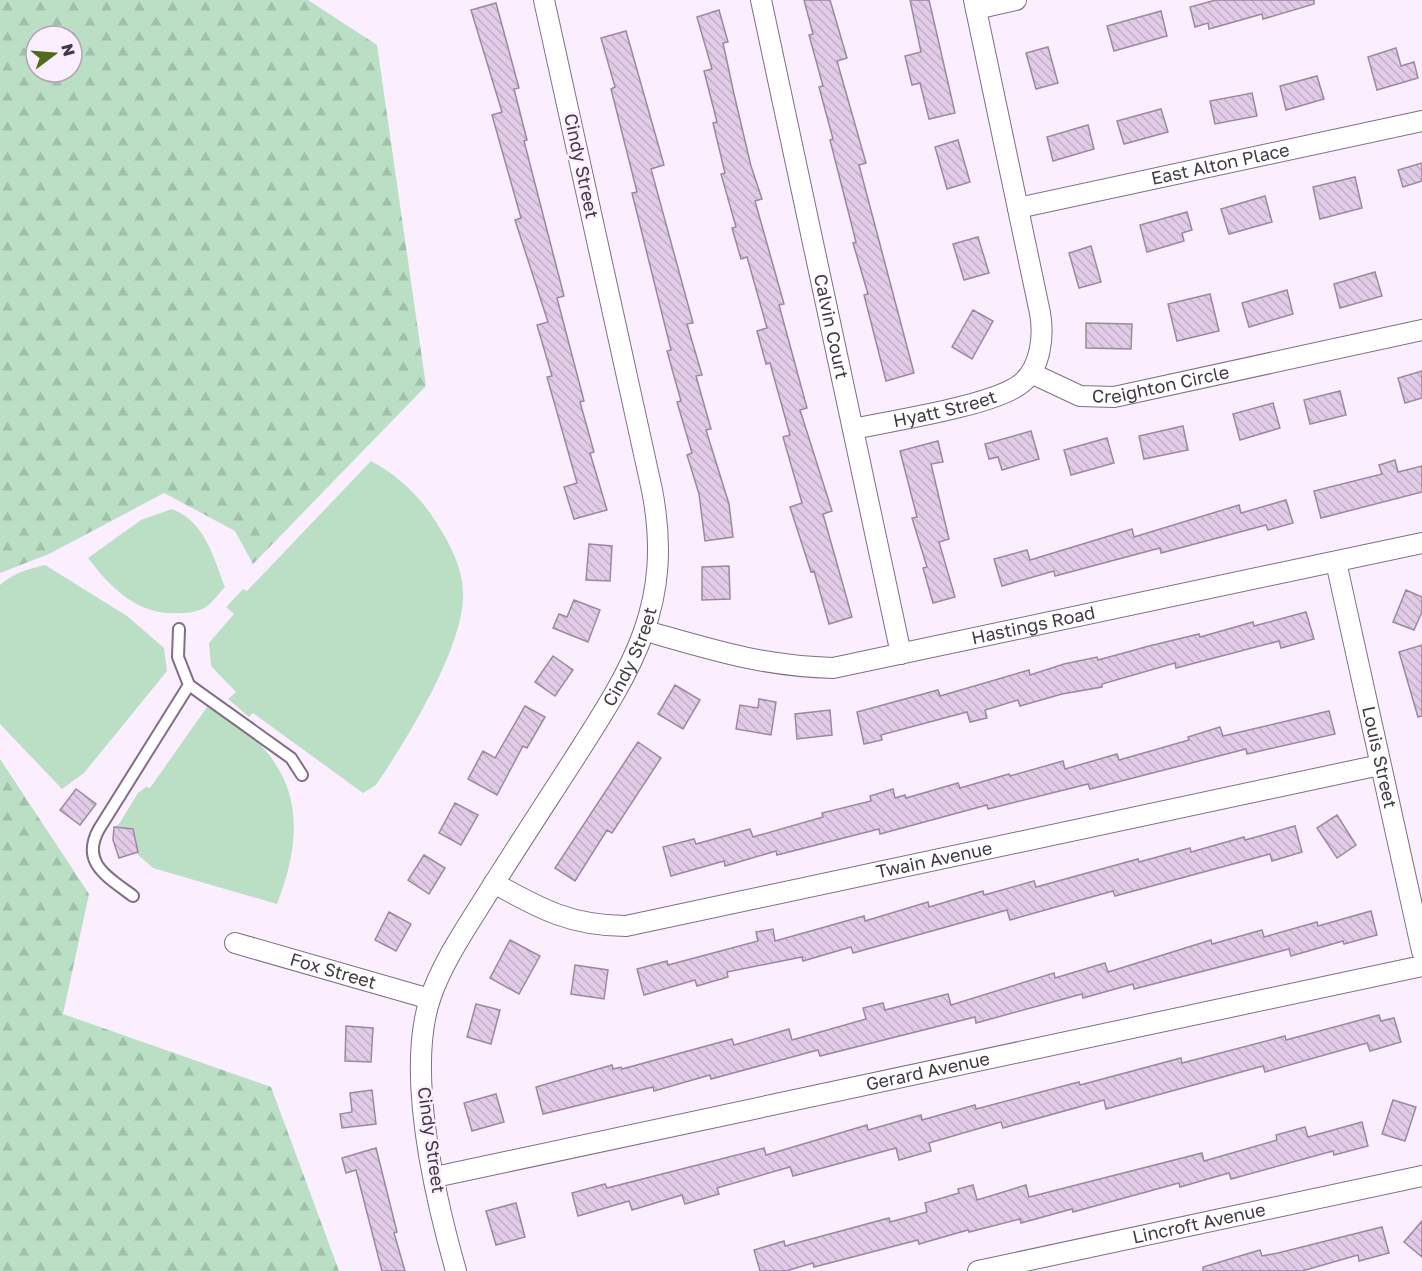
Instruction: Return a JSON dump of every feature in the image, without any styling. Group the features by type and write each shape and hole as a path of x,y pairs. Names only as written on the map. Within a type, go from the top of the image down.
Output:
{"street":[{"name":"Cindy Street","path":"456,1271 435,1177 422,1091 423,1035 430,999 464,932 618,690 646,631 659,563 657,513 544,0"},
{"name":"Calvin Court","path":"761,0 901,654"},
{"path":"1016,0 975,4 1042,326 1039,351 1031,373"},
{"name":"East Alton Place","path":"1018,208 1422,121"},
{"name":"Creighton Circle","path":"1031,373 1080,396 1114,397 1422,330"},
{"name":"Hyatt Street","path":"854,429 999,396 1023,382 1031,373"},
{"name":"Hastings Road","path":"646,631 746,659 772,664 833,668 1422,543"},
{"name":"Louis Street","path":"1336,562 1422,951"},
{"name":"Twain Avenue","path":"494,883 562,918 600,926 626,926 1380,765"},
{"name":"Fox Street","path":"235,943 430,999"},
{"name":"Gerard Avenue","path":"435,1177 1422,966"},
{"name":"Lincroft Avenue","path":"978,1271 1422,1176"}],"lane":[{"path":"179,629 178,657 189,685 291,758 302,776"},
{"path":"133,896 96,863 91,846 99,829 189,685"}],"green space":[{"path":"0,0 308,0 377,45 426,386 253,564 235,531 164,493 49,554 0,573"},
{"path":"371,461 410,489 426,507 448,542 461,574 463,591 455,637 432,691 403,744 376,785 363,793 253,713 249,717 228,699 236,692 211,666 209,643 234,614 226,607 243,589 247,591"},
{"path":"172,509 193,522 200,531 212,552 225,587 206,607 193,612 164,613 138,605 106,580 88,558 141,520"},
{"path":"45,565 127,616 164,648 167,671 84,773 62,789 0,724 0,585 15,574"},
{"path":"207,707 236,725 260,744 277,766 288,789 293,814 293,842 288,872 277,904 153,868 136,853 138,851 133,829 114,827 119,824 138,793 146,787 150,788"},
{"path":"0,759 89,894 63,1014 271,1087 339,1271 0,1271"}],"building":[{"path":"804,0 830,0 847,58 837,61 866,163 859,165 914,373 886,381 864,295 868,294 853,243 856,242 830,140 833,139 819,87 823,86 809,35 813,34"},
{"path":"910,0 929,0 955,113 929,119 920,83 912,85 905,56 921,52"},
{"path":"1216,0 1314,0 1314,4 1263,19 1262,14 1209,29 1208,23 1195,27 1190,7"},
{"path":"496,3 519,88 514,89 527,140 524,141 564,296 557,298 584,401 580,402 594,452 590,453 607,510 574,519 564,487 577,483 547,377 552,376 537,325 548,322 515,220 521,218 492,115 502,112 471,10"},
{"path":"719,10 728,42 723,43 734,94 751,166 762,199 755,201 784,304 779,305 807,408 800,410 832,511 823,514 852,617 829,624 814,571 811,572 790,507 802,503 783,437 790,435 770,363 766,364 757,331 767,328 747,257 741,259 732,228 736,227 721,174 725,173 713,123 717,122 704,71 712,69 697,17"},
{"path":"1161,11 1167,36 1114,51 1107,26"},
{"path":"626,31 664,165 651,169 693,323 687,324 702,375 696,376 711,429 706,430 729,504 733,537 705,541 699,494 687,455 692,453 677,402 681,401 667,351 671,350 632,193 637,192 611,89 615,87 601,38"},
{"path":"1048,47 1058,83 1036,89 1026,53"},
{"path":"1396,48 1401,66 1414,62 1418,78 1377,90 1368,57"},
{"path":"1317,76 1324,99 1286,110 1280,86"},
{"path":"1252,93 1257,116 1215,124 1210,101"},
{"path":"1161,109 1168,132 1124,144 1117,121"},
{"path":"1088,125 1094,149 1053,161 1047,137"},
{"path":"958,140 970,182 947,189 935,147"},
{"path":"1422,163 1422,181 1403,187 1398,170"},
{"path":"1355,177 1362,208 1320,219 1313,187"},
{"path":"1265,196 1272,222 1229,234 1221,209"},
{"path":"1187,212 1192,230 1182,233 1184,241 1147,252 1140,225"},
{"path":"978,237 989,273 964,280 953,244"},
{"path":"1091,246 1101,282 1079,288 1069,253"},
{"path":"1375,272 1382,296 1340,308 1334,284"},
{"path":"1287,290 1293,314 1249,327 1242,303"},
{"path":"1210,294 1219,331 1177,341 1168,304"},
{"path":"973,310 993,321 972,359 952,347"},
{"path":"1086,323 1132,324 1131,349 1086,348"},
{"path":"1422,371 1422,398 1405,403 1398,378"},
{"path":"1340,391 1346,415 1310,424 1304,400"},
{"path":"1273,403 1280,428 1240,440 1233,414"},
{"path":"1183,426 1188,450 1144,459 1139,436"},
{"path":"1031,431 1039,459 1002,470 998,457 989,459 985,444"},
{"path":"1107,438 1114,463 1071,475 1064,450"},
{"path":"938,441 943,462 931,464 949,539 939,542 955,597 933,603 923,568 927,567 912,518 917,517 900,451"},
{"path":"1395,460 1398,472 1422,466 1422,492 1321,518 1314,491 1382,474 1379,465"},
{"path":"1286,500 1293,523 1268,530 1266,525 1161,553 1160,548 1055,576 1054,571 1002,586 994,559 1027,550 1030,560 1132,529 1134,537 1239,505 1241,513"},
{"path":"589,544 612,546 610,581 586,580"},
{"path":"729,566 730,599 702,600 702,567"},
{"path":"1406,590 1422,597 1422,612 1414,630 1393,622"},
{"path":"574,600 600,610 588,642 553,628 559,614 567,617"},
{"path":"1306,612 1314,639 1281,648 1279,641 1176,668 1175,663 1102,684 1102,687 1062,694 1020,706 1018,700 985,710 987,718 970,722 967,712 881,735 882,740 864,744 857,712 938,690 940,696 1029,670 1030,675 1064,664 1097,657 1098,660 1199,634 1200,637 1253,622 1254,626"},
{"path":"1422,645 1422,716 1418,717 1399,652"},
{"path":"553,656 573,670 555,696 535,682"},
{"path":"675,685 700,700 683,729 658,714"},
{"path":"759,699 776,702 771,735 736,729 740,705 758,708"},
{"path":"525,706 545,717 527,748 523,746 497,795 468,779 483,751 495,758"},
{"path":"830,710 832,735 797,739 795,714"},
{"path":"1329,711 1335,734 1247,754 1246,749 1090,789 1088,784 988,809 987,805 880,834 879,829 777,855 776,851 725,866 724,861 671,876 663,847 694,839 696,844 750,829 753,837 823,817 822,813 871,801 870,796 893,789 895,798 905,795 906,798 958,783 960,788 1063,761 1065,769 1117,754 1119,760 1189,740 1188,737 1220,727 1223,736"},
{"path":"638,742 661,758 612,833 607,830 575,881 555,868"},
{"path":"76,789 96,804 80,825 60,810"},
{"path":"455,803 478,815 461,845 439,833"},
{"path":"1337,815 1356,845 1337,858 1317,828"},
{"path":"1295,826 1302,852 1272,861 1270,854 1115,896 1113,891 1010,920 1007,910 853,953 851,947 803,961 802,957 727,972 728,977 697,986 695,980 644,995 637,969 667,961 668,965 758,941 756,932 773,929 775,941 864,916 865,921 928,902 929,907 983,891 984,895 1034,881 1036,887 1138,859 1139,862 1190,848 1191,852"},
{"path":"114,827 133,829 138,852 119,858 113,840"},
{"path":"424,855 445,868 429,894 408,880"},
{"path":"1371,911 1377,935 1344,944 1343,941 1291,956 1289,949 1134,989 1133,984 1083,998 1082,994 976,1023 975,1017 820,1056 818,1050 711,1079 710,1075 654,1091 653,1087 543,1114 536,1087 612,1065 613,1069 621,1067 622,1069 732,1039 734,1045 789,1029 792,1040 866,1019 863,1008 883,1003 885,1010 948,994 951,1005 1054,973 1055,978 1105,963 1108,972 1211,940 1212,944 1262,930 1264,937 1317,922 1318,926"},
{"path":"389,912 411,924 396,951 375,940"},
{"path":"510,940 540,956 519,994 490,978"},
{"path":"575,965 608,970 604,999 571,994"},
{"path":"476,1004 500,1010 491,1044 467,1037"},
{"path":"1379,1015 1381,1021 1394,1018 1401,1042 1370,1051 1367,1043 1265,1072 1263,1066 1106,1109 1104,1100 1003,1128 1001,1122 929,1143 931,1151 899,1160 896,1148 793,1176 790,1167 717,1188 719,1194 685,1204 682,1195 632,1210 629,1201 578,1216 572,1193 605,1184 607,1188 764,1148 766,1155 867,1125 868,1130 921,1115 922,1120 975,1105 976,1109 1079,1082 1080,1085 1181,1058 1182,1063 1285,1036 1286,1040"},
{"path":"346,1026 373,1028 371,1062 345,1061"},
{"path":"372,1090 376,1124 342,1128 340,1114 352,1112 350,1093"},
{"path":"496,1094 504,1122 472,1131 464,1103"},
{"path":"1393,1100 1416,1107 1405,1141 1382,1134"},
{"path":"1362,1122 1368,1146 1334,1155 1333,1151 1231,1179 1229,1173 1180,1187 1179,1183 1073,1212 1072,1209 1021,1223 1020,1219 969,1232 968,1230 919,1244 918,1240 814,1267 813,1263 786,1271 760,1271 754,1250 784,1241 785,1246 889,1218 890,1222 927,1212 925,1203 959,1193 958,1189 973,1185 977,1200 1026,1185 1029,1197 1202,1153 1204,1161 1277,1140 1276,1135 1305,1127 1308,1137"},
{"path":"376,1148 397,1232 394,1233 405,1271 382,1271 356,1170 346,1173 342,1158"},
{"path":"516,1203 525,1237 496,1245 486,1211"},
{"path":"1422,1221 1422,1257 1404,1242"},
{"path":"1382,1227 1389,1253 1359,1261 1358,1255 1302,1271 1203,1271 1203,1267 1260,1250 1262,1256 1278,1253"}]}
